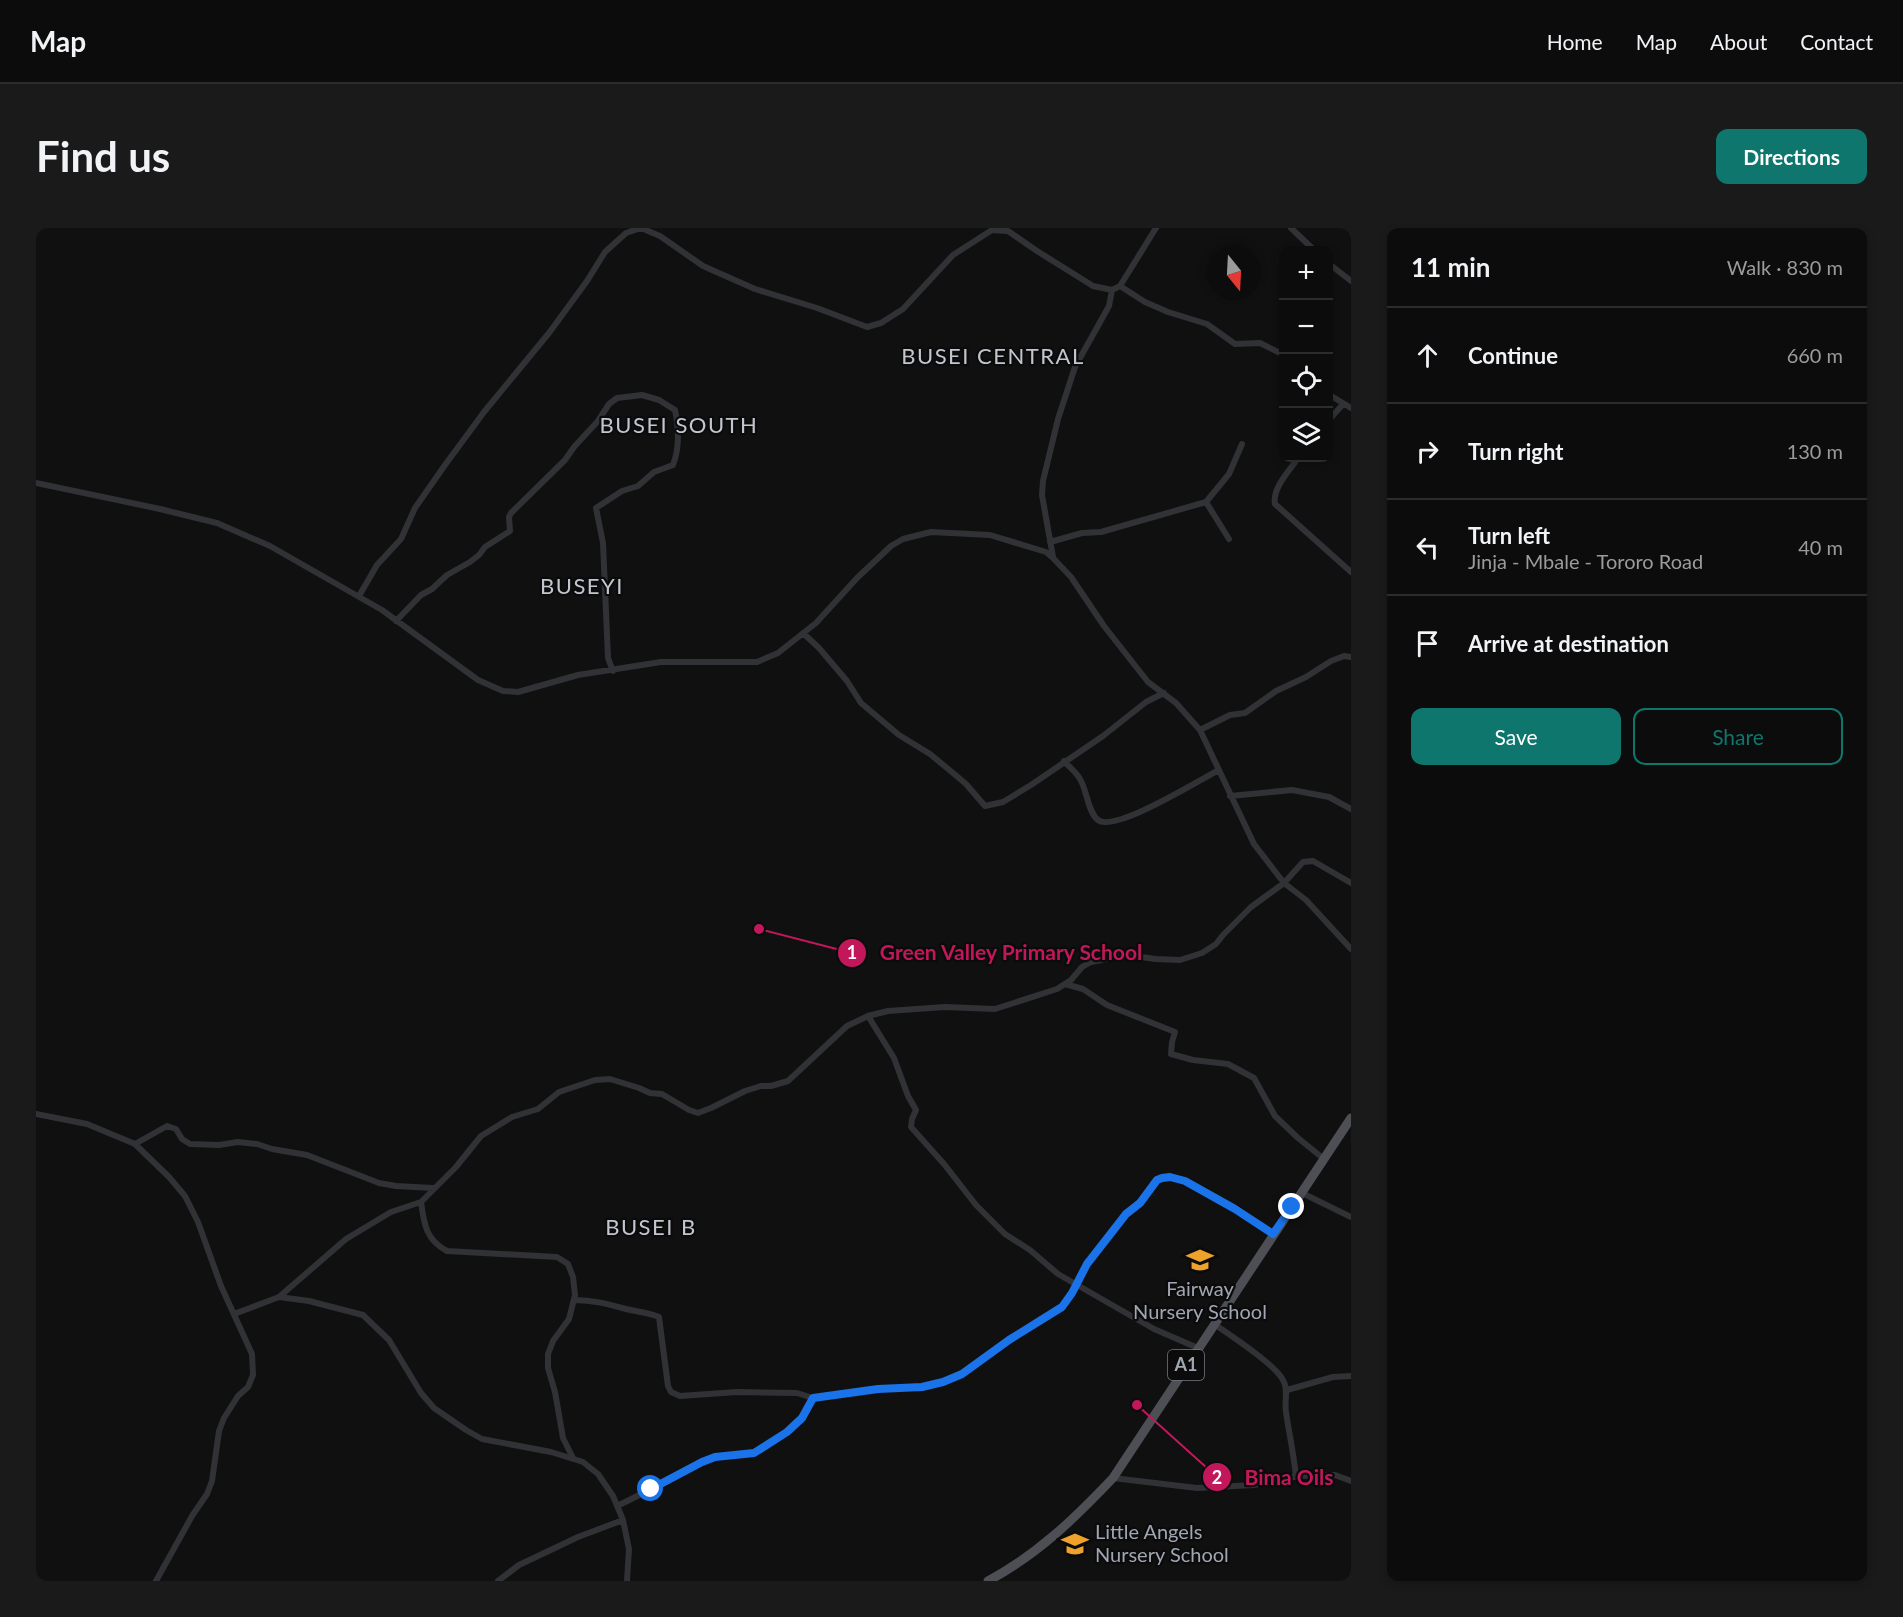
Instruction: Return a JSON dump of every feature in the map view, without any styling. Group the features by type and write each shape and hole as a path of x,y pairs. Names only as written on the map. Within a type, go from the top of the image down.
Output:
{"main road":[{"name":"A1","path":"988,1581 1017,1565 1049,1540 1076,1517 1113,1478 1351,1118"}],"street":[{"path":"359,596 377,566 400,539 416,508 445,465 484,412 549,333 605,252 626,233 641,228 660,236 703,266 754,289 817,308 867,327 881,323 903,309 953,255 993,230 1008,231 1093,286 1112,290 1120,286 1156,228"},
{"path":"1291,228 1310,246"},
{"path":"1333,266 1351,281"},
{"path":"1120,286 1145,302 1207,324 1235,344 1260,343 1282,354"},
{"path":"1053,558 1042,495 1043,481 1058,419 1079,357 1109,306 1112,290"},
{"path":"396,621 421,595 432,589 447,575 470,562 485,547 510,531 511,513 565,460 598,421 609,404 617,398 642,395 659,400 675,410 679,438 673,465 654,472 638,486 622,491 596,508 603,543 608,658 613,671"},
{"path":"1333,397 1347,406"},
{"path":"1333,418 1347,406 1351,397"},
{"path":"1050,542 1082,533 1101,532 1206,502 1229,474 1242,444"},
{"path":"1295,462 1276,490 1275,504 1351,572"},
{"path":"36,483 217,523 270,546 359,596 478,680 503,691 518,692 578,675 661,662 758,662 778,653 816,623 891,546 914,535 947,531 990,535 1046,552 1071,577 1104,626 1148,682 1176,703 1200,730 1254,844 1284,883 1306,900 1351,949"},
{"path":"1206,502 1229,539"},
{"path":"803,633 847,681 861,703 900,735 938,760 966,784 985,806 1003,802 1103,736 1146,702 1164,693"},
{"path":"1200,730 1230,715 1245,713 1276,691 1306,677 1332,661 1351,655"},
{"path":"1065,761 1080,779 1088,796 1093,816 1099,822 1106,824 1120,821 1155,805 1219,770"},
{"path":"1230,796 1292,790 1329,797 1351,809"},
{"path":"234,1314 279,1297 346,1239 391,1212 421,1202 489,1130 512,1117 538,1109 552,1096 568,1088 602,1078 610,1079 650,1093 662,1094 698,1113 745,1091 788,1081 847,1026 868,1016 888,1011 945,1007 989,1010 1057,989 1091,962 1126,955 1180,960 1210,949 1251,907 1284,883 1299,866 1308,860 1351,883"},
{"path":"1065,984 1083,989 1107,1005 1175,1032 1171,1054 1193,1060 1228,1064 1254,1078 1275,1116 1324,1159"},
{"path":"868,1016 894,1058 908,1096 916,1110 911,1127 976,1205 1005,1234 1030,1250 1076,1286 1082,1287 1154,1329 1198,1348"},
{"path":"36,1114 87,1124 135,1144 169,1177 185,1196 198,1222 207,1251 252,1354 253,1376 248,1387 238,1396 224,1418 219,1431 212,1482 207,1494 192,1516 156,1581"},
{"path":"135,1144 167,1125 176,1129 182,1139 190,1144 219,1145 238,1142 257,1144 307,1155 379,1183 433,1188"},
{"path":"574,1300 607,1303 650,1312 659,1317 668,1386 671,1392 680,1396 737,1392 797,1393 813,1398 878,1389 922,1387 962,1374 1009,1340 1062,1307 1087,1264 1126,1214 1140,1203 1157,1180 1162,1178 1170,1177 1185,1181 1235,1209 1273,1234"},
{"path":"1302,1193 1351,1217"},
{"path":"421,1202 423,1218 430,1237 435,1245 447,1251 557,1257 568,1264 573,1277 574,1300 569,1319 553,1341 548,1354 548,1368 555,1392 563,1438 573,1458"},
{"path":"279,1297 309,1301 363,1315 389,1340 421,1394 434,1408 482,1439 573,1458 583,1462 598,1474 613,1496 622,1520 628,1549 627,1581"},
{"path":"1214,1324 1283,1378 1287,1390 1286,1409 1296,1477"},
{"path":"1287,1390 1333,1377 1351,1376"},
{"path":"617,1506 702,1462 715,1457 754,1453 787,1432 802,1418 813,1398"},
{"path":"1113,1478 1197,1488 1254,1485 1296,1477 1335,1475 1351,1481"},
{"path":"498,1581 519,1565 622,1520"}],"place":[{"name":"Green Valley Primary School","path":"759,929"},
{"name":"Fairway Nursery School","path":"1200,1260"},
{"name":"Bima Oils","path":"1137,1405"},
{"name":"Little Angels Nursery School","path":"1075,1544"}],"district":[{"name":"BUSEI CENTRAL","path":"993,356"},
{"name":"BUSEI SOUTH","path":"679,425"},
{"name":"BUSEYI","path":"582,586"},
{"name":"BUSEI B","path":"651,1227"}],"route":[{"path":"651,1489 715,1457 754,1453 787,1432 802,1418 813,1398 878,1389 922,1387 962,1374 1009,1340 1062,1307 1087,1264 1126,1214 1140,1203 1157,1180 1170,1177 1185,1181 1235,1209 1273,1234 1292,1207"}]}
